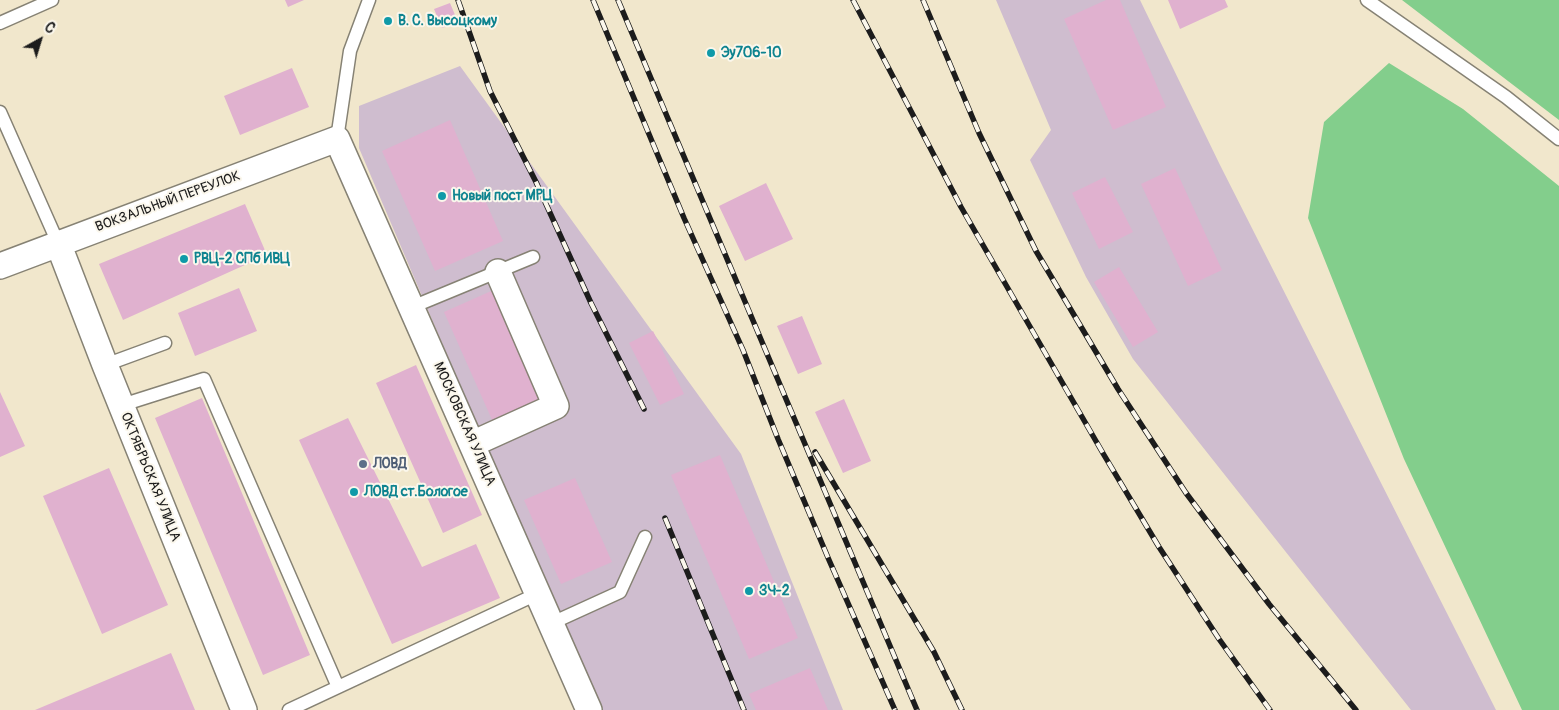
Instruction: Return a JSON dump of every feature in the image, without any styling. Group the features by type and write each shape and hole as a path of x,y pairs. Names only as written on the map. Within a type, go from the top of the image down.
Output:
{"street":[{"name":"ВОКЗАЛЬНЫЙ ПЕРЕУЛОК","path":"0,266 337,139"},
{"name":"МОСКОВСКАЯ УЛИЦА","path":"337,139 589,710"},
{"name":"ОКТЯБРЬСКАЯ УЛИЦА","path":"58,243 244,710"},
{"path":"472,444 556,406 498,272"}],"lane":[{"path":"0,23 52,0"},
{"path":"337,139 350,51 370,0"},
{"path":"1367,0 1506,97 1559,139"},
{"path":"0,112 58,243"},
{"path":"412,307 533,257"},
{"path":"105,365 165,343"},
{"path":"122,404 204,379 338,687"},
{"path":"552,623 620,592 645,537"},
{"path":"289,710 539,593"}],"shaded area":[{"path":"996,0 1140,0 1220,165 1496,710 1411,710 1133,359 1086,277 1030,160 1051,130"},
{"path":"460,66 741,454 843,710 598,710 359,148 359,106"}],"green space":[{"path":"1402,0 1559,0 1559,120"},
{"path":"1389,63 1463,109 1559,186 1559,710 1522,710 1404,459 1308,218 1324,122"}],"building":[{"path":"285,0 304,0 288,7"},
{"path":"1106,0 1120,0 1166,107 1113,130 1064,19"},
{"path":"1168,0 1225,0 1228,7 1180,29"},
{"path":"450,3 458,22 442,28 434,9"},
{"path":"292,68 309,107 240,135 224,96"},
{"name":"Новый пост МРЦ","path":"450,120 503,241 435,271 382,151"},
{"path":"1175,168 1222,270 1188,286 1141,184"},
{"path":"1105,177 1133,232 1099,249 1072,193"},
{"path":"766,183 793,239 745,261 719,206"},
{"name":"РВЦ-2 СПб ИВЦ","path":"245,204 267,255 123,320 99,264"},
{"path":"1119,267 1158,332 1133,347 1094,282"},
{"path":"239,288 257,331 195,356 178,313"},
{"path":"498,288 546,398 493,422 444,312"},
{"path":"802,316 822,364 798,374 777,326"},
{"path":"653,331 684,394 660,405 629,343"},
{"path":"416,365 482,515 443,533 376,383"},
{"path":"0,392 25,446 0,457"},
{"path":"202,398 310,655 263,675 155,418"},
{"path":"844,399 871,461 843,473 815,412"},
{"name":"ЛОВД ст.Бологое","path":"348,418 422,567 476,544 500,598 392,644 299,440"},
{"name":"ЗЧ-2","path":"720,455 798,638 749,659 671,475"},
{"path":"109,468 168,605 102,634 43,496"},
{"path":"575,478 612,562 561,584 524,500"},
{"path":"171,653 195,710 35,710"},
{"path":"810,668 828,710 756,710 749,694"}],"railway":[{"path":"458,0 490,91 536,182 591,303 644,409"},
{"path":"593,0 684,218 743,350 829,560 895,710"},
{"path":"618,0 917,710"},
{"path":"853,0 961,207 1104,455 1159,547 1219,639 1270,710"},
{"path":"923,0 979,133 1036,251 1118,389 1186,493 1269,604 1356,710"},
{"path":"815,452 934,652 962,710"},
{"path":"665,518 744,710"}],"place":[{"name":"В. С. Высоцкому","path":"388,21"},
{"name":"Эу706-10","path":"711,53"},
{"name":"Новый пост МРЦ","path":"442,196"},
{"name":"РВЦ-2 СПб ИВЦ","path":"184,259"},
{"name":"ЛОВД","path":"363,464"},
{"name":"ЛОВД ст.Бологое","path":"354,492"},
{"name":"ЗЧ-2","path":"749,591"}]}
